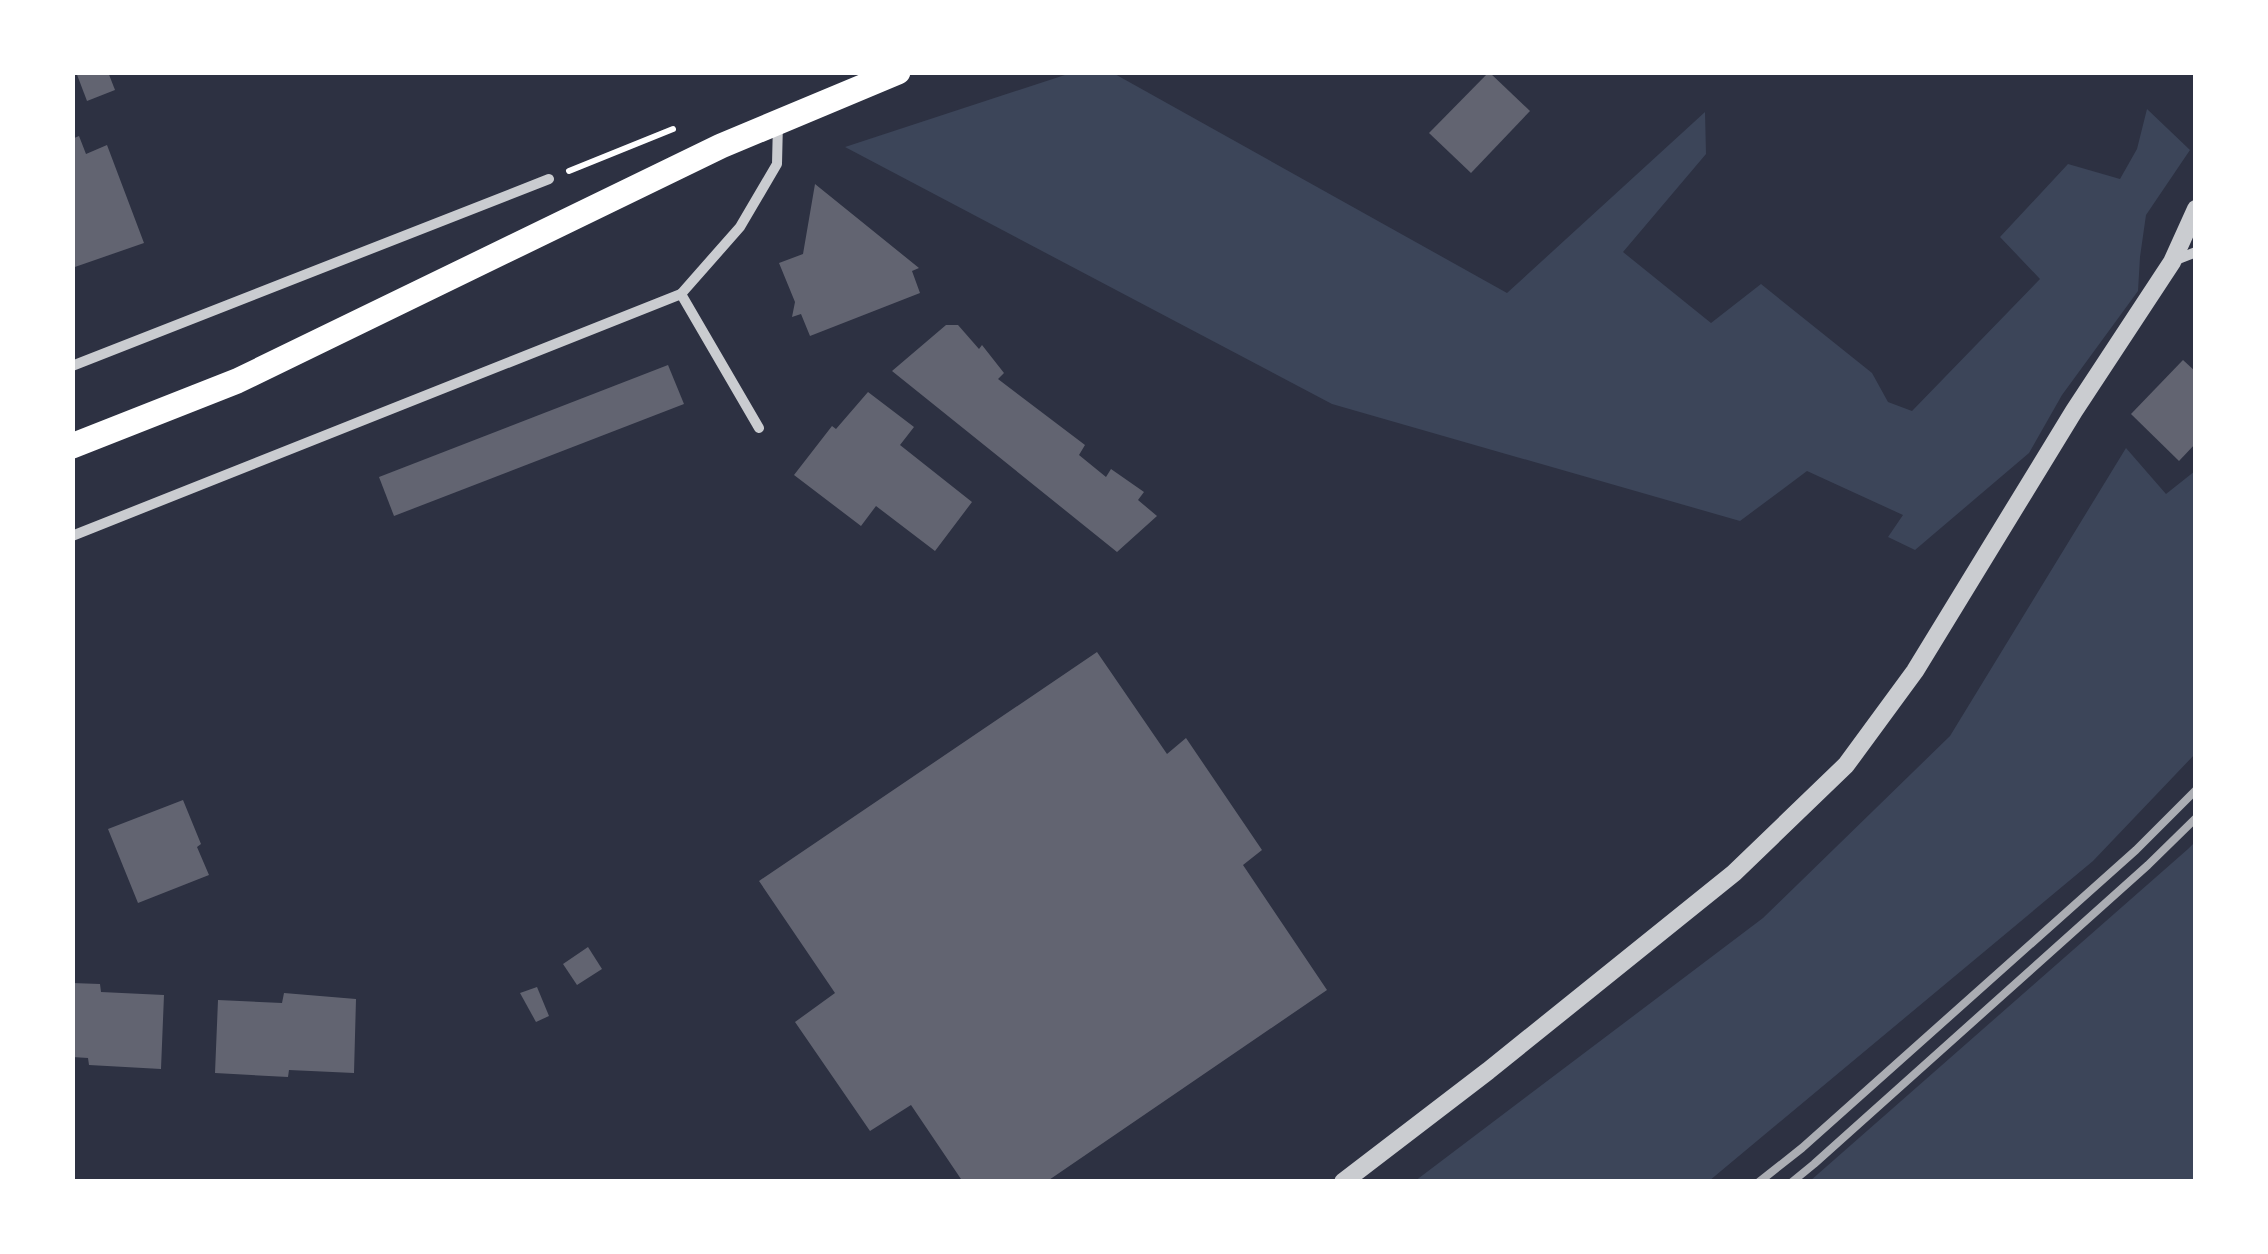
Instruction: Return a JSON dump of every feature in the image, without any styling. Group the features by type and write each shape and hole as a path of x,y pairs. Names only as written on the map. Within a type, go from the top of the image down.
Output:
{"main road":[{"path":"72,446 238,381 703,154 898,72"}],"street":[{"path":"72,536 682,294 740,227 778,164 778,122"},
{"path":"72,366 549,180"},
{"path":"1343,1182 1734,873 1846,764 1915,671 2074,411 2172,262 2196,209"},
{"path":"2172,262 2196,252"},
{"path":"682,294 759,428"}],"shaded area":[{"path":"1071,73 1113,73 1507,293 1705,112 1706,154 1623,252 1711,323 1761,284 1872,373 1888,402 1912,411 2040,279 2000,237 2068,164 2120,179 2137,149 2147,109 2190,150 2146,215 2138,291 2062,395 2029,453 1915,550 1888,537 1903,515 1807,471 1740,521 1332,404 845,147"},
{"path":"2126,448 2166,494 2195,471 2195,754 2093,861 1709,1181 1415,1181 1763,918 1950,736"},
{"path":"2195,842 2195,1181 1810,1181 2188,849"}],"building":[{"path":"76,72 108,72 115,90 87,101"},
{"path":"1489,72 1530,111 1471,173 1429,133"},
{"path":"79,136 86,154 107,145 144,243 72,268 72,139"},
{"path":"815,184 919,268 912,271 920,293 810,336 801,314 792,317 795,302 779,263 803,254"},
{"path":"946,325 958,325 979,349 982,345 1004,373 998,379 1085,445 1079,455 1106,477 1111,469 1144,492 1138,500 1157,516 1117,552 892,371"},
{"path":"2183,360 2196,372 2196,443 2179,461 2131,414"},
{"path":"668,365 684,404 394,516 379,477"},
{"path":"868,392 914,427 900,445 972,502 935,551 876,506 861,526 794,475 832,426 836,429"},
{"path":"1097,652 1167,754 1186,738 1262,850 1243,865 1327,990 1046,1182 963,1182 911,1105 870,1131 795,1022 835,993 759,881"},
{"path":"183,800 209,875 138,903 108,829"},
{"path":"588,947 602,969 577,985 563,964"},
{"path":"72,983 100,984 101,992 164,995 161,1069 89,1065 88,1058 72,1057"},
{"path":"537,987 549,1016 536,1022 520,993"},
{"path":"284,993 356,999 354,1073 289,1070 288,1077 215,1073 218,1000 282,1003"}],"railway":[{"path":"1759,1182 2136,850 2196,790"},
{"path":"1792,1182 2196,818"}]}
